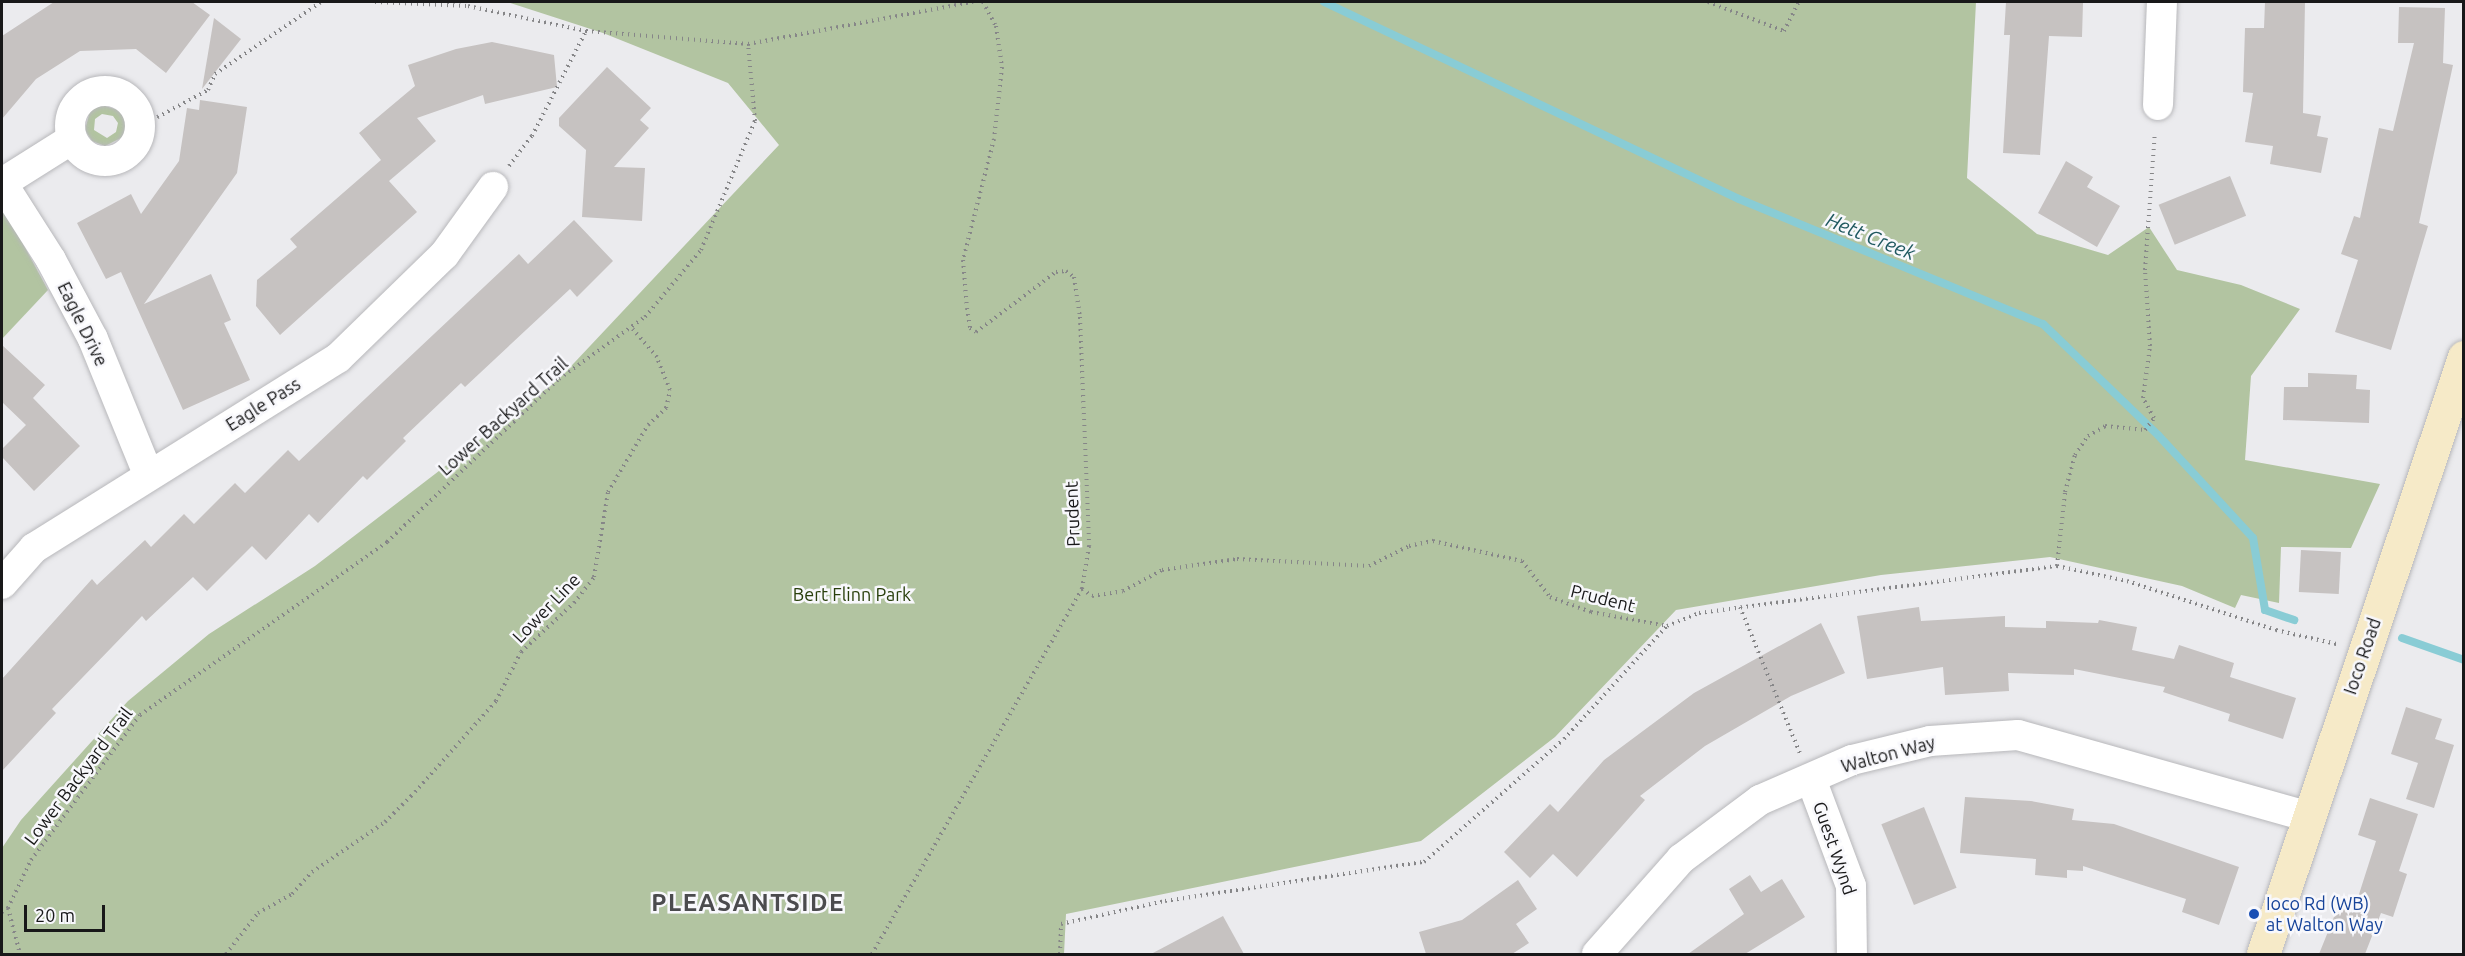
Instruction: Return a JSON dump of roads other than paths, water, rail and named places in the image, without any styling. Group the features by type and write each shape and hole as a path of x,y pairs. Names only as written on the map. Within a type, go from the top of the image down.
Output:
{"main road":[{"name":"Ioco Road","path":"2263,954 2463,357"}],"street":[{"path":"2158,105 2162,2"},
{"path":"2,183 72,139"},
{"name":"Eagle Drive","path":"2,183 89,330 148,474"},
{"name":"Eagle Pass","path":"2,584 34,548 148,474 338,358 444,255 493,187"},
{"name":"Walton Way","path":"1597,954 1681,859 1718,828 1760,800 1852,760 1930,741 2018,735 2309,817"},
{"name":"Guest Wynd","path":"1810,778 1851,886 1852,954"}],"waterway":[{"name":"Hett Creek","path":"1324,2 1739,199 2043,324 2158,435 2253,538 2265,610 2294,620"},
{"name":"Hett Creek","path":"2402,638 2464,660"}],"place":[{"name":"Ioco Rd (WB) at Walton Way","path":"2254,914"}],"district":[{"name":"PLEASANTSIDE","path":"748,903"}],"park label":[{"name":"Bert Flinn Park","path":"852,594"}]}
